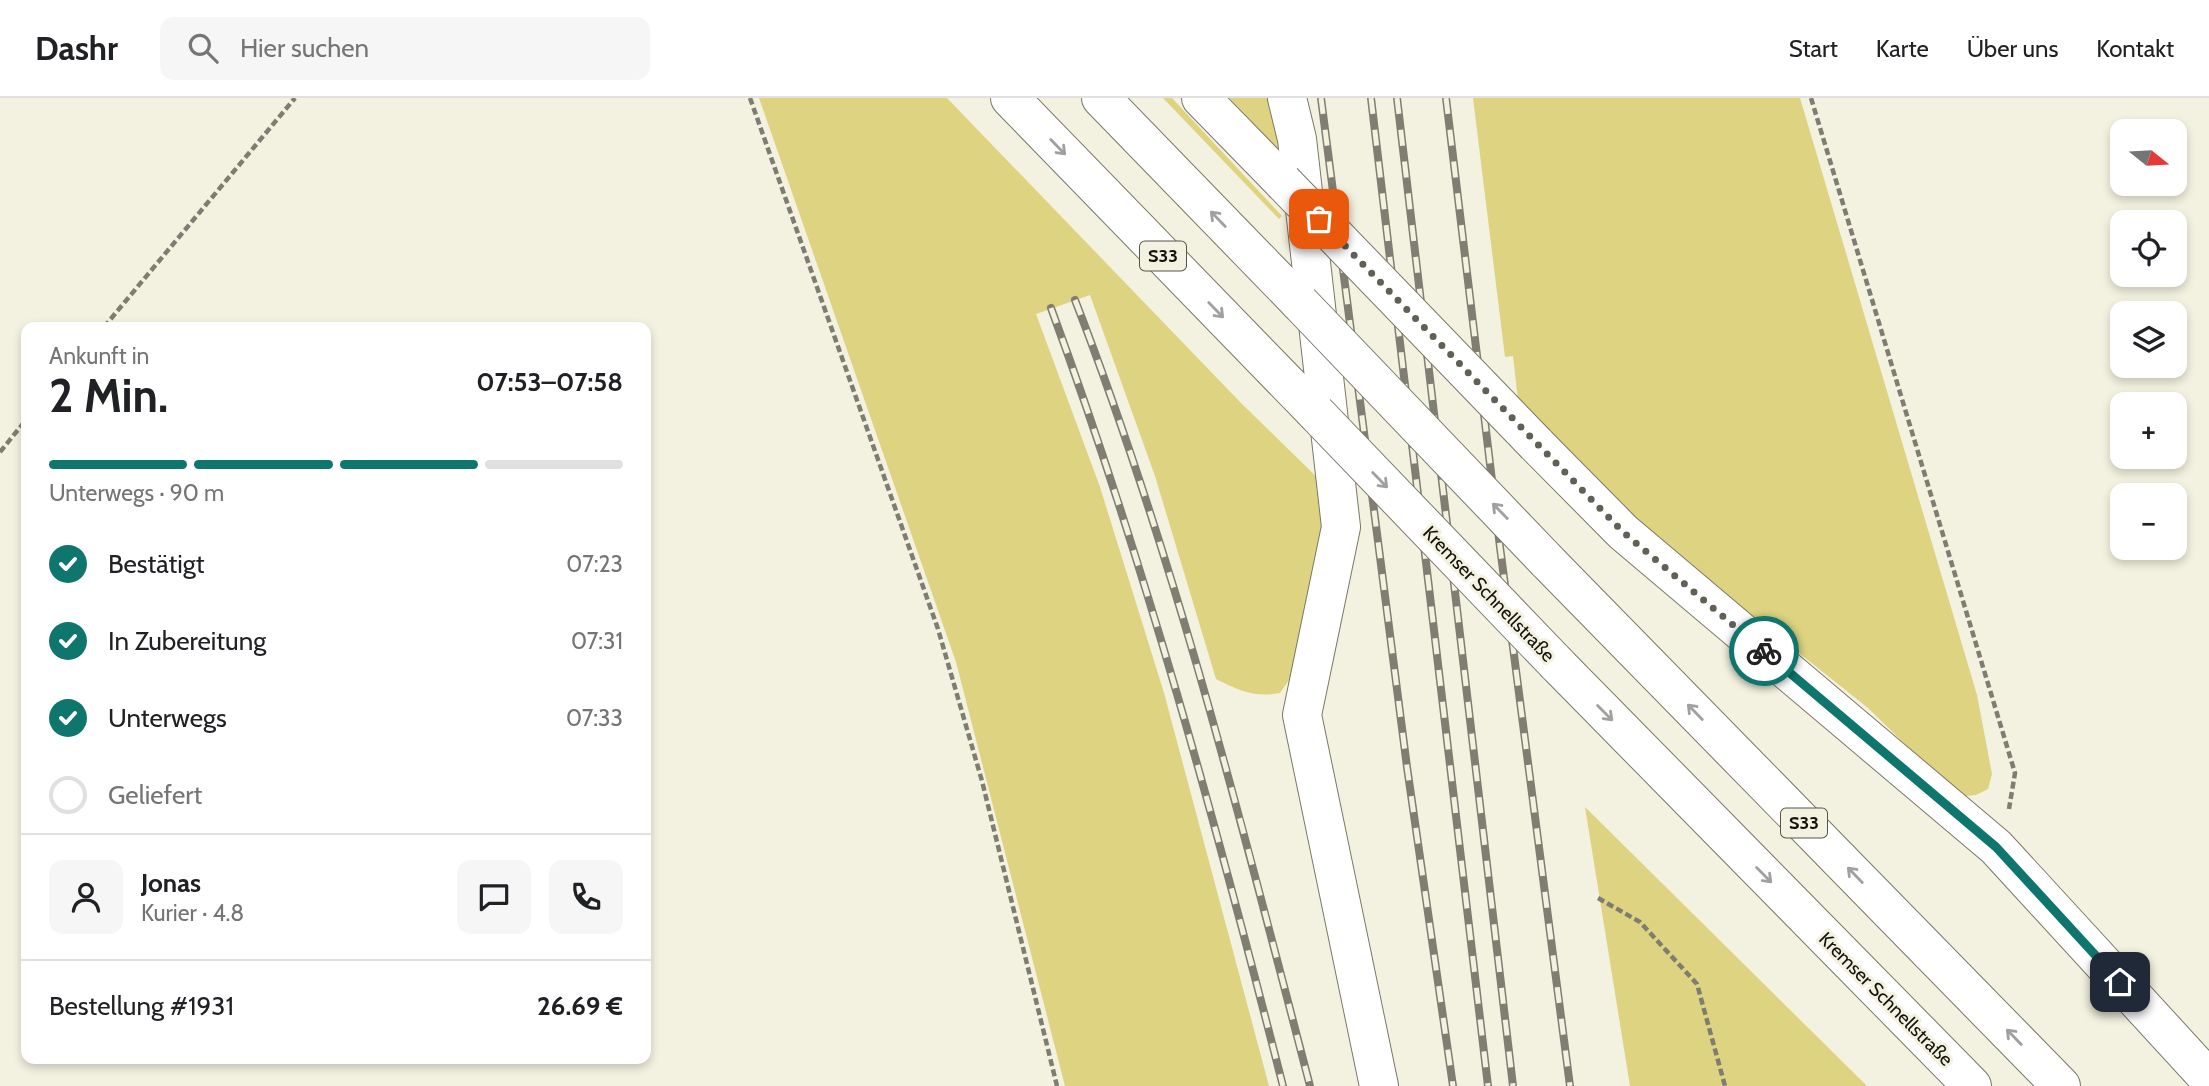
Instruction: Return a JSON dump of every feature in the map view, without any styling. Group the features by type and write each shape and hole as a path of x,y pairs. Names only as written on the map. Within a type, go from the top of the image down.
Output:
{"main road":[{"name":"Kremser Schnellstraße","path":"1010,98 1557,664 1972,1086"},
{"name":"S33","path":"1101,98 1547,561 2062,1086"},
{"path":"1201,98 1623,532 1996,847 2209,1079"},
{"path":"1287,98 1297,139 1341,527 1302,715 1379,1086"}],"path":[{"path":"108,322 295,98"},
{"path":"750,98 938,629 982,782 1057,1086"},
{"path":"1811,98 2015,773 2010,804 1996,847"},
{"path":"0,452 21,426"},
{"path":"1598,898 1640,922 1696,984 1725,1086"}],"shaded area":[{"path":"759,98 947,98 1242,404 1326,486 1327,498 1293,674 1280,693 1271,694 1246,692 1216,679 1155,476 1090,295 1036,314 1100,487 1164,693 1269,1086 1065,1086 956,662"},
{"path":"1163,98 1172,98 1282,216 1279,219"},
{"path":"1229,98 1278,98 1287,158"},
{"path":"1473,98 1800,98 1977,695 1992,774 1988,789 1966,796 1949,787 1868,708 1635,522 1518,400 1513,356 1505,357"},
{"path":"1585,807 1867,1086 1630,1086"}],"railway":[{"path":"1321,98 1407,767 1453,1086"},
{"path":"1371,98 1488,1086"},
{"path":"1397,98 1513,1086"},
{"path":"1446,98 1500,547 1570,1086"},
{"path":"1075,300 1111,396 1175,591 1204,689 1310,1086"},
{"path":"1051,308 1117,500 1177,694 1283,1086"}],"way so far":[{"path":"1319,219 1623,532 1764,651"}],"route":[{"path":"1764,651 1996,847 2120,982"}]}
